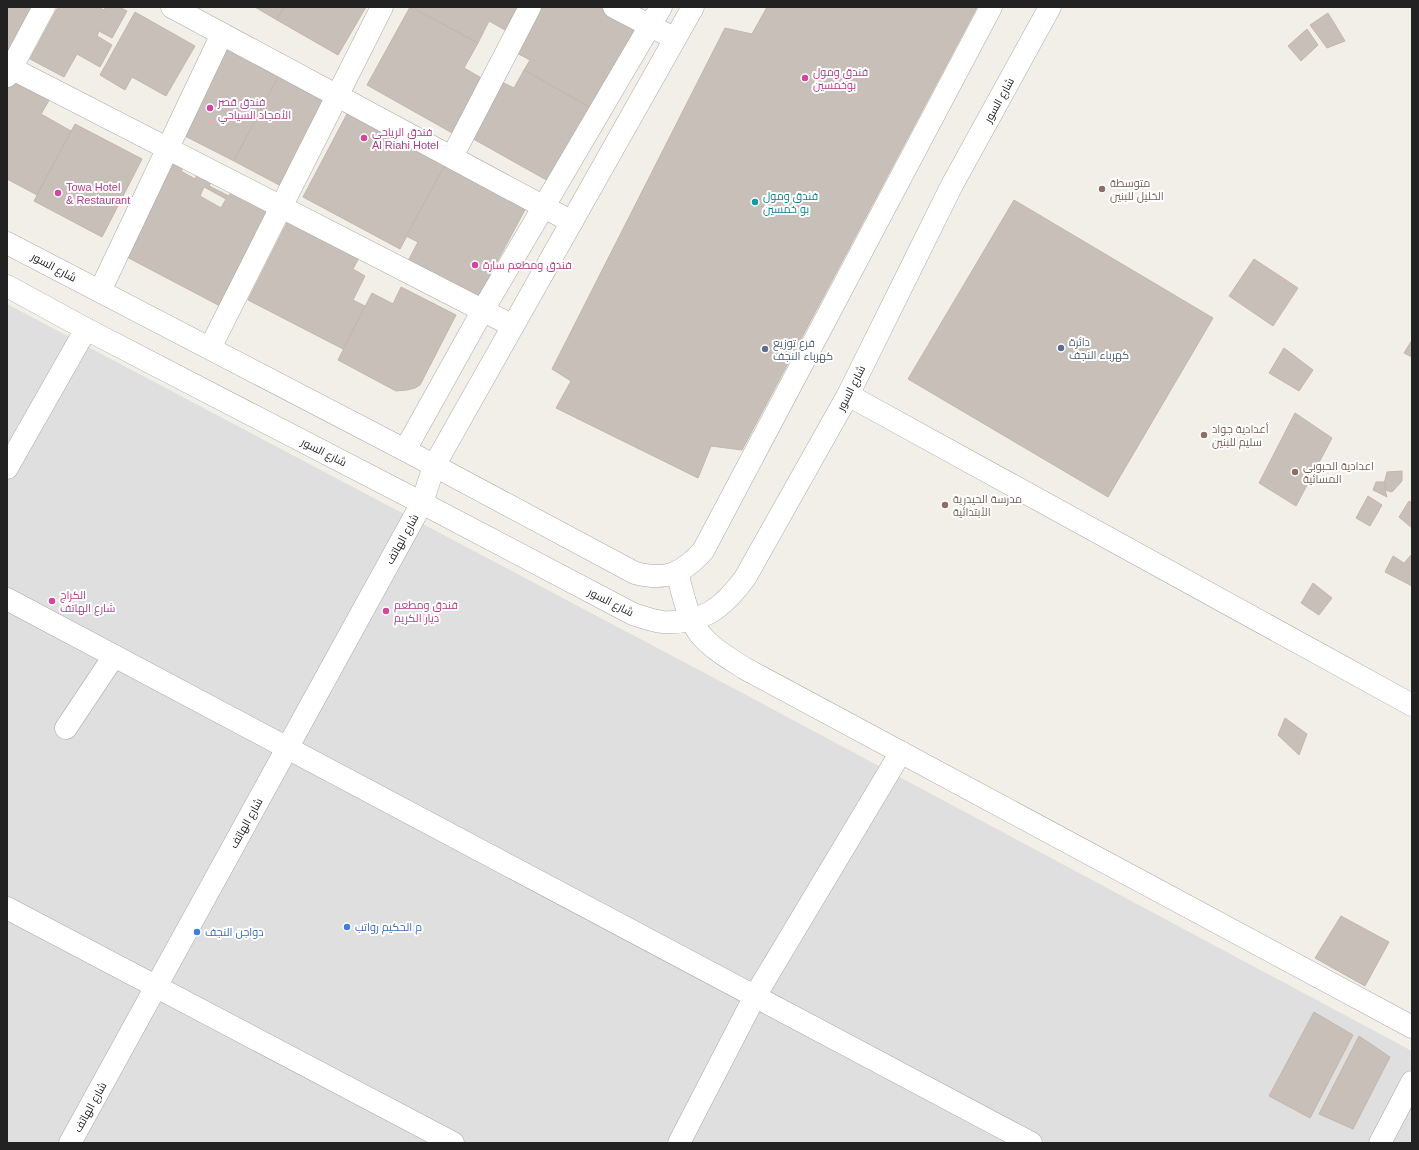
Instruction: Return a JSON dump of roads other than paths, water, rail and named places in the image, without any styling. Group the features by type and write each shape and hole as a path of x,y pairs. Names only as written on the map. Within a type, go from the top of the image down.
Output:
{"street":[{"path":"44,7 8,70 168,148 513,326"},
{"path":"210,348 382,7"},
{"path":"452,157 530,7"},
{"path":"614,7 676,39"},
{"path":"405,450 483,310 661,7"},
{"name":"شارع الهاتف","path":"70,1143 422,503 434,466 693,7"},
{"path":"991,7 706,545 691,564 677,573 692,620 699,633 708,643 744,668 1412,1027"},
{"name":"شارع السور","path":"7,286 86,329 633,614 662,622 692,620 709,614 723,604 745,578 848,395 952,185 1050,7"},
{"path":"180,9 222,34 572,222"},
{"path":"100,291 222,34"},
{"name":"شارع السور","path":"7,243 405,450 635,573 647,576 677,573"},
{"path":"7,468 86,329"},
{"path":"848,395 1412,705"},
{"path":"7,600 1031,1143"},
{"path":"66,728 114,656"},
{"path":"679,1143 754,996 901,752"},
{"path":"7,908 453,1143"},
{"path":"1380,1143 1412,1082"}],"place":[{"name":"فندق ومول بوخمسين","path":"805,78"},
{"name":"فندق قصر الأمجاد السياحي","path":"210,108"},
{"name":"فندق الرياحي Al Riahi Hotel","path":"364,138"},
{"name":"متوسطة الخليل للبنين","path":"1102,189"},
{"name":"Towa Hotel & Restaurant","path":"58,193"},
{"name":"فندق ومول بو خمسين","path":"755,202"},
{"name":"فندق ومطعم سارة","path":"475,265"},
{"name":"دائرة كهرباء النجف","path":"1061,348"},
{"name":"فرع توزيع كهرباء النجف","path":"765,349"},
{"name":"أعدادية جواد سليم للبنين","path":"1204,435"},
{"name":"اعدادية الحبوبي المسائية","path":"1295,472"},
{"name":"مدرسة الحيدرية الأبتدائية","path":"945,505"},
{"name":"الكراج شارع الهاتف","path":"52,601"},
{"name":"فندق ومطعم ديار الكريم","path":"386,611"},
{"name":"م الحكيم رواتب","path":"347,927"},
{"name":"دواجن النجف","path":"197,932"}]}
